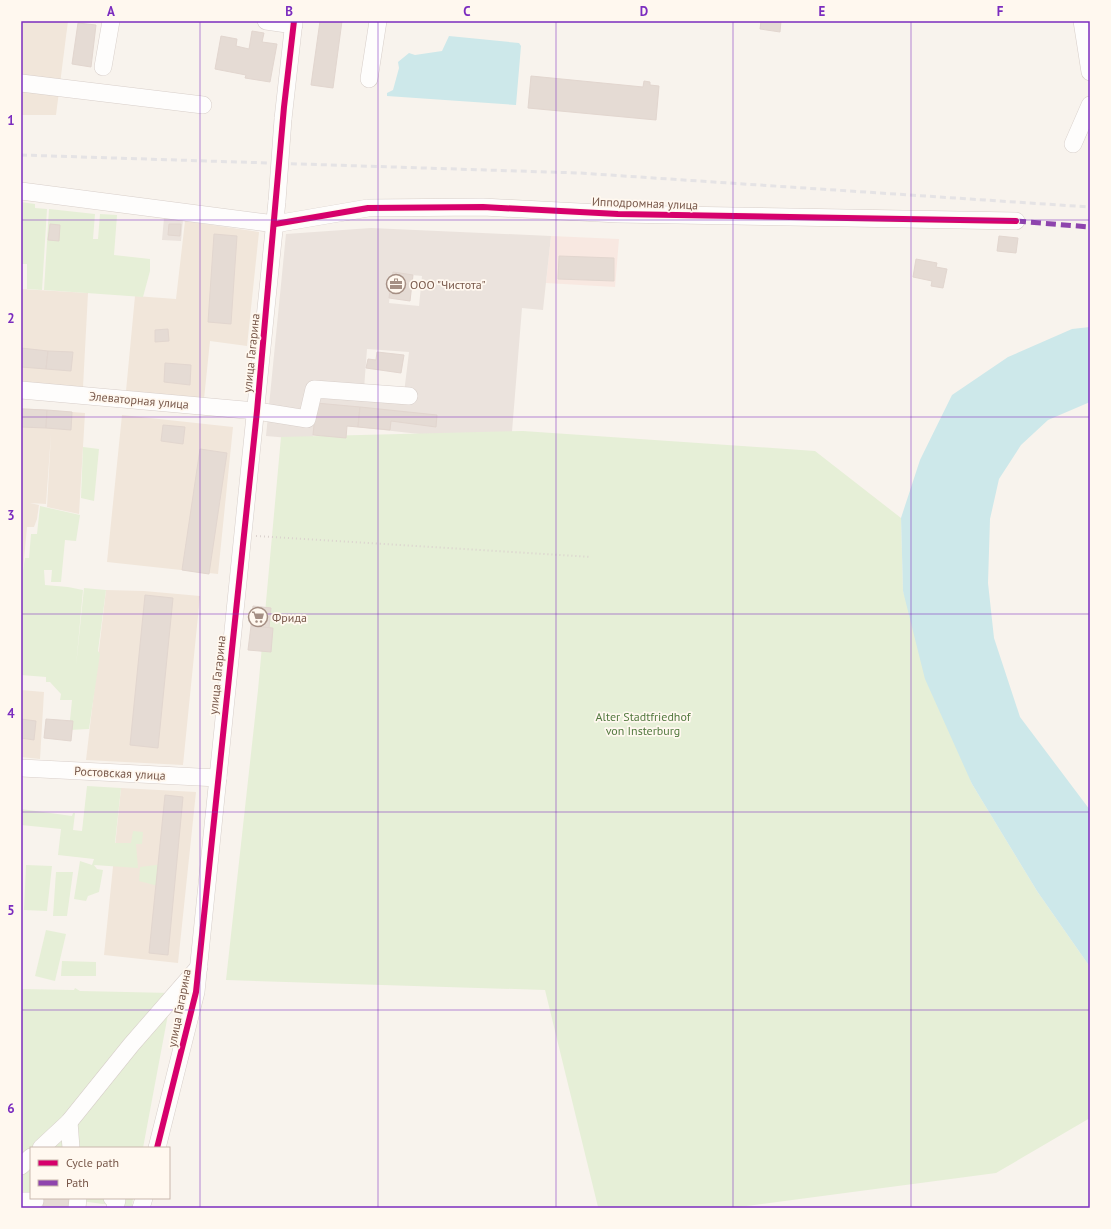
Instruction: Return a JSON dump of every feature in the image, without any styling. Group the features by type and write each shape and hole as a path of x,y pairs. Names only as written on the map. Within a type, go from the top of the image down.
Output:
{"street":[{"path":"103,67 111,21"},
{"path":"266,21 294,23"},
{"path":"369,79 378,21"},
{"path":"1082,21 1090,72"},
{"name":"улица Гагарина","path":"157,1147 196,992 257,411 275,224 283,119 294,23"},
{"path":"21,83 203,105"},
{"path":"1073,144 1090,105"},
{"name":"Ипподромная улица","path":"21,191 275,224 368,208 483,206 618,214 1016,221"},
{"name":"Элеваторная улица","path":"21,390 257,411 307,419 314,389 410,396"},
{"name":"Ростовская улица","path":"21,768 218,778"},
{"name":"улица Гагарина","path":"41,1147 69,1122 131,1045 199,967"},
{"path":"69,1122 72,1147"},
{"path":"21,1166 30,1158"},
{"path":"114,1199 116,1200 115,1208"}],"path":[{"path":"243,535 591,556"}],"shaded area":[{"path":"21,21 68,21 56,115 21,115"},
{"path":"164,218 183,220 181,241 162,240"},
{"path":"185,221 259,232 247,346 210,341 204,399 126,391 135,296 176,299"},
{"path":"371,228 551,236 543,310 522,308 511,444 347,426 313,435 313,440 266,436 286,234","holes":["392,273 422,276 419,306 389,303","367,349 409,352 404,393 364,389"]},
{"path":"551,236 619,239 615,287 546,283"},
{"path":"21,289 88,293 83,387 21,383"},
{"path":"21,408 85,413 79,514 47,507 51,434 46,504 30,503 39,505 34,527 27,527 23,570 21,570"},
{"path":"122,415 233,427 218,574 107,562"},
{"path":"106,590 144,591 200,596 183,765 86,760"},
{"path":"21,690 44,692 40,759 21,757"},
{"path":"121,788 196,792 178,963 104,955"}],"green space":[{"path":"21,202 35,204 35,208 47,209 42,290 27,289 27,264 21,264"},
{"path":"49,209 95,214 93,239 98,239 100,214 117,215 114,255 150,259 150,271 143,297 44,290"},
{"name":"Alter Stadtfriedhof von Insterburg","path":"523,431 815,451 901,518 903,591 972,784 1037,891 1090,967 1090,1118 996,1173 731,1208 598,1207 545,990 226,980 258,690 281,437"},
{"path":"83,447 99,449 94,501 81,498"},
{"path":"40,506 80,515 76,541 65,540 61,582 51,582 52,570 44,570 45,585 83,590 76,666 84,588 106,590 98,651 100,654 89,729 69,730 72,700 60,700 61,694 50,682 46,682 46,677 21,675 21,570 23,570 25,558 29,558 31,534 37,534"},
{"path":"87,786 121,788 115,843 131,843 133,831 143,832 142,844 136,844 138,868 94,865 97,869 103,870 99,892 88,896 86,901 74,899 80,861 92,865 94,859 58,855 61,829 21,825 21,809 72,816 73,813 75,813 73,830 82,831"},
{"path":"164,864 162,887 139,881 140,867"},
{"path":"26,865 52,866 47,911 24,910"},
{"path":"56,872 73,872 67,916 53,916"},
{"path":"46,930 66,934 55,981 35,976"},
{"path":"62,961 96,962 96,976 61,976"},
{"path":"75,988 80,991 172,993 143,1147 30,1147 30,1194 21,1192 21,989 74,990"},
{"path":"66,1199 133,1199 132,1208"}],"water":[{"path":"449,36 519,43 521,46 516,105 387,96 387,93 393,90 399,68 398,62 409,53 415,55 442,51"},
{"path":"1090,327 1090,402 1048,420 1021,445 999,479 990,519 988,583 994,638 1020,717 1090,810 1090,967 1037,891 972,784 925,679 903,591 901,518 920,460 952,395 1008,357 1072,329"}],"building":[{"path":"320,21 342,21 333,88 311,85"},
{"path":"761,21 781,21 780,32 760,29"},
{"path":"78,23 96,25 91,67 72,64"},
{"path":"252,31 264,33 262,42 277,44 270,82 245,78 246,75 215,69 221,36 237,39 236,46 249,49"},
{"path":"531,76 643,87 644,81 650,82 650,85 659,86 656,120 528,108"},
{"path":"50,224 60,225 59,241 48,240"},
{"path":"169,224 181,224 180,236 168,235"},
{"path":"214,234 237,236 231,324 208,322"},
{"path":"999,236 1018,238 1016,253 997,251"},
{"path":"559,256 614,258 614,281 558,279"},
{"path":"916,259 937,263 936,267 947,269 943,288 931,286 932,281 913,277"},
{"path":"393,272 413,275 410,301 389,298"},
{"path":"168,329 169,341 155,342 155,330"},
{"path":"21,348 48,351 46,369 21,367"},
{"path":"48,351 73,352 71,371 46,369"},
{"path":"377,352 404,355 401,373 366,368 368,359 376,360"},
{"path":"165,363 191,365 190,385 164,382"},
{"path":"316,403 360,407 358,427 347,426 346,438 313,435"},
{"path":"360,407 437,415 436,427 391,421 390,430 358,427"},
{"path":"21,409 47,410 46,428 21,427"},
{"path":"47,410 72,412 71,430 46,428"},
{"path":"163,425 185,427 183,444 161,441"},
{"path":"200,449 227,453 209,574 182,570"},
{"path":"145,595 173,598 158,748 130,745"},
{"path":"253,606 271,608 269,628 251,626"},
{"path":"251,626 273,628 271,652 248,650"},
{"path":"21,719 36,721 34,740 21,738"},
{"path":"46,719 73,721 71,741 44,738"},
{"path":"165,795 183,797 168,955 149,953"},
{"path":"44,1199 69,1199 68,1208 43,1208"}],"railway":[{"path":"21,155 579,173 1090,207"}],"marked path":[{"path":"1016,221 1090,227"}],"cycle path":[{"path":"157,1147 196,992 257,411 284,107 294,21"},
{"path":"275,224 368,208 483,207 618,214 1016,221"}],"place":[{"name":"ООО \"Чистота\"","path":"396,284"},
{"name":"Фрида","path":"258,617"}]}
